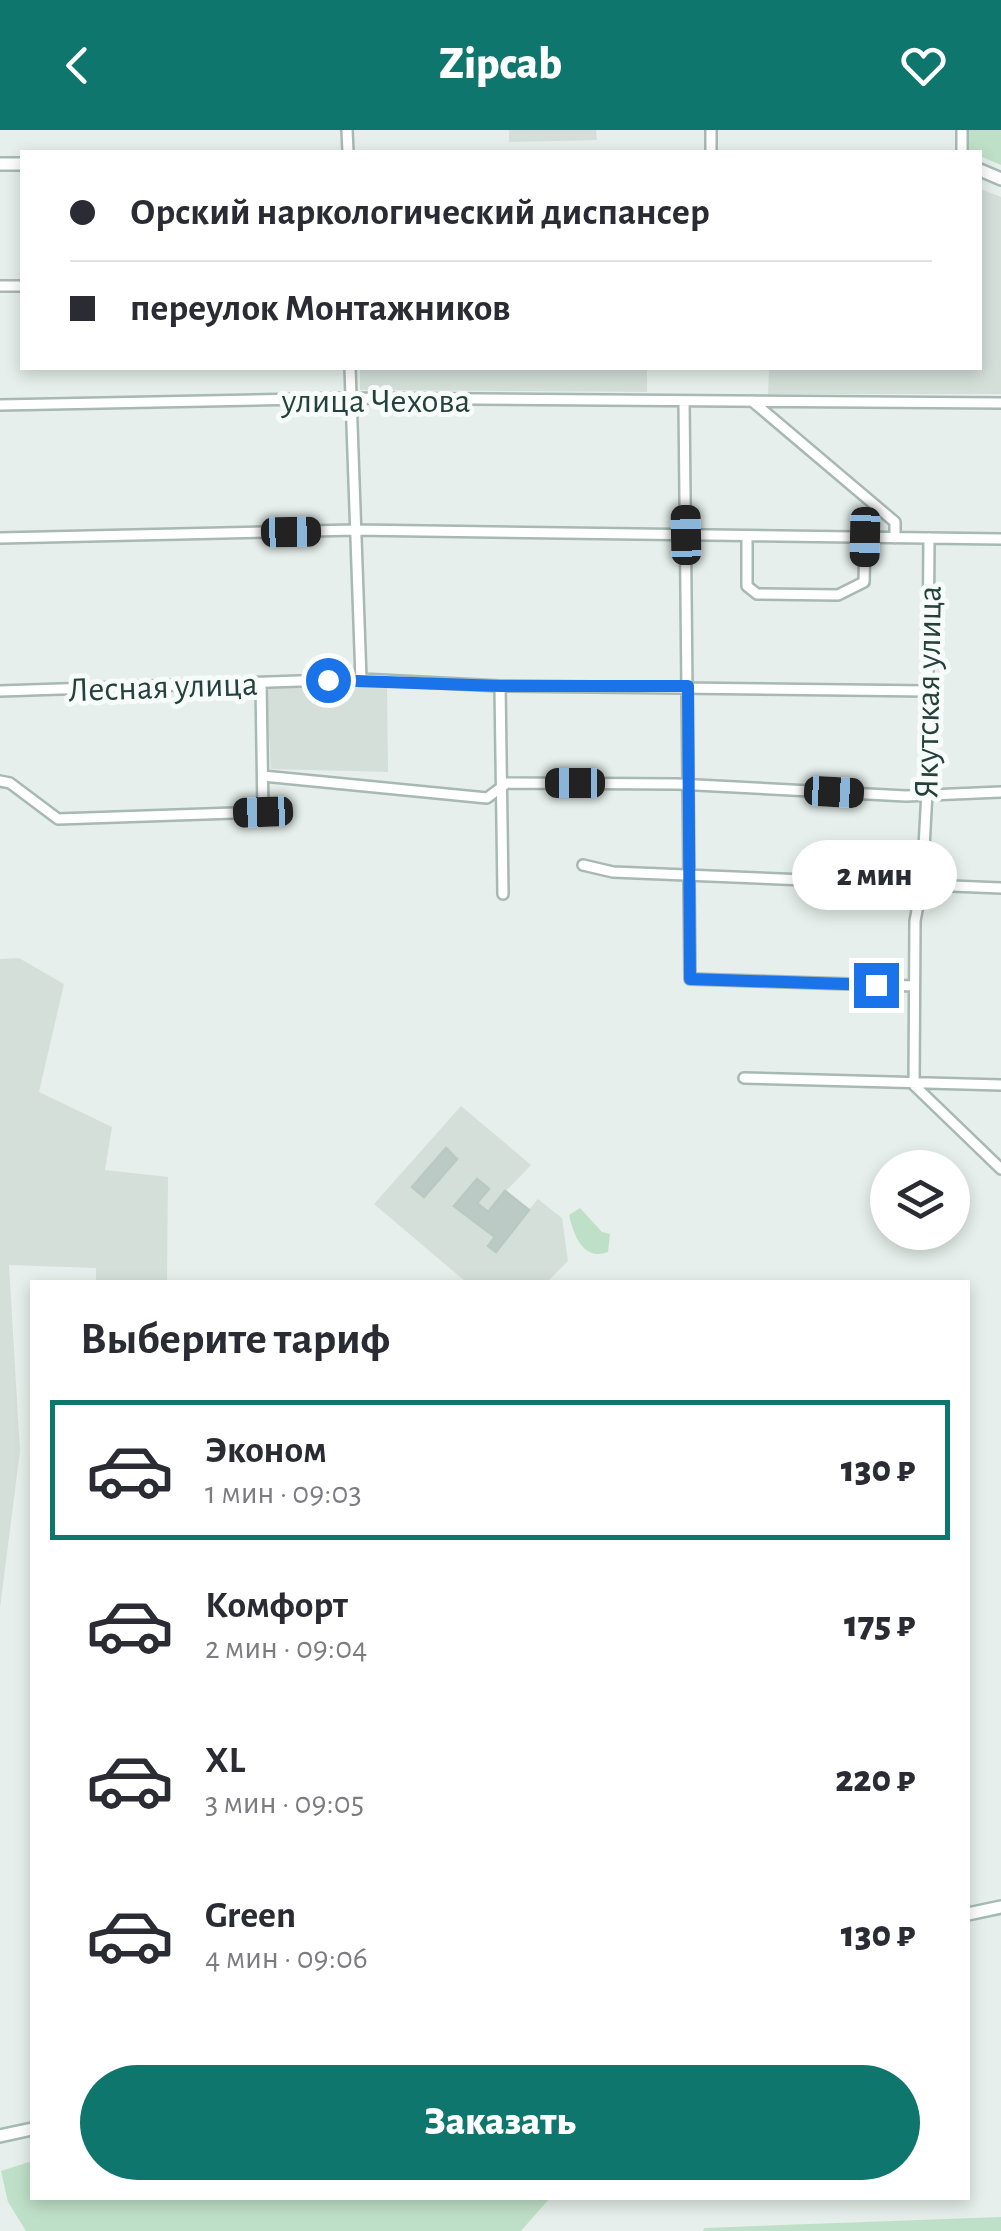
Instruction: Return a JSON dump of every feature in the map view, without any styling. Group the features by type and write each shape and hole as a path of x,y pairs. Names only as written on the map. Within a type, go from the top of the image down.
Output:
{"main road":[{"path":"970,1914 1001,1907"},
{"path":"0,2136 30,2129"}],"street":[{"path":"350,370 361,679"},
{"name":"улица Чехова","path":"0,406 351,398 1001,403"},
{"path":"684,401 690,979 914,986"},
{"path":"752,401 895,522 896,538"},
{"path":"0,538 355,530 1001,539"},
{"path":"747,536 746,586 757,594 838,595 864,582 865,537"},
{"name":"Якутская улица","path":"914,1085 915,921 922,884 927,792 929,538"},
{"name":"Лесная улица","path":"0,690 361,679 500,686 926,691"},
{"path":"0,781 10,782 58,819 263,812 261,682"},
{"path":"500,686 503,894"},
{"path":"263,776 487,798 507,782 906,796 927,792 1001,792"},
{"path":"583,866 613,872 1001,888"},
{"path":"744,1078 1001,1085"},
{"path":"914,1085 1001,1170"}],"shaded area":[{"path":"509,130 596,130 597,140 509,142"},
{"path":"982,190 1001,197 1001,394 768,394 769,370 982,370"},
{"path":"360,370 647,370 647,392 360,390"},
{"path":"361,681 387,686 388,772 271,769 266,684"},
{"path":"19,958 64,984 39,1092 112,1127 105,1170 168,1177 167,1280 96,1280 96,1268 9,1265 20,1451 0,1608 0,959"},
{"path":"461,1106 531,1165 506,1191 529,1210 538,1199 562,1218 568,1261 549,1280 464,1280 374,1204"}],"green space":[{"path":"967,130 1001,130 1001,165 982,157 982,150 967,150"},
{"path":"580,1208 602,1232 610,1234 608,1252 592,1253 581,1245 569,1215"},
{"path":"30,2162 30,2200 548,2200 521,2231 26,2231 8,2202 1,2171"},
{"path":"1001,2217 1001,2231 703,2231 704,2228"}],"building":[{"path":"446,1148 457,1159 424,1197 412,1187"},
{"path":"477,1179 489,1189 477,1203 488,1212 505,1191 529,1210 496,1252 488,1246 495,1237 454,1206"}],"route":[{"path":"328,680 500,686 688,686 690,979 876,985"}]}
